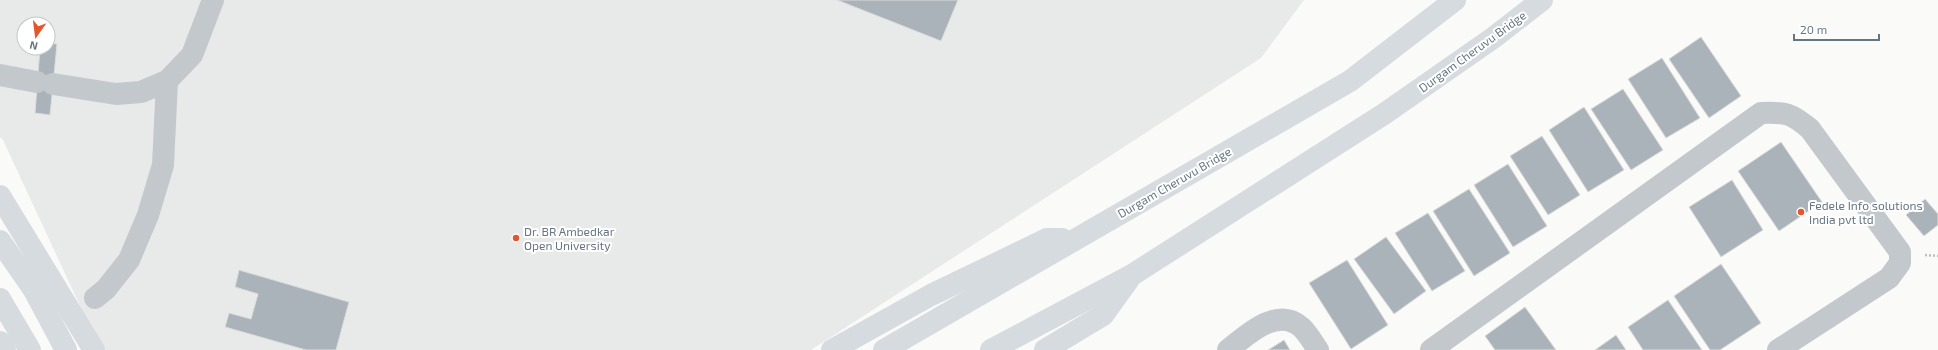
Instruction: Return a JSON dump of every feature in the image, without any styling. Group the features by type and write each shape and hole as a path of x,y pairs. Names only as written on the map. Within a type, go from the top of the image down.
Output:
{"main road":[{"name":"Durgam Cheruvu Bridge","path":"884,350 1350,82 1455,0"},
{"name":"Durgam Cheruvu Bridge","path":"991,350 1132,275 1384,114 1493,38 1542,0"},
{"path":"0,196 94,350"},
{"path":"832,350 931,295 1047,239 1077,238"},
{"path":"0,240 34,290 66,350"},
{"path":"1045,350 1103,315 1132,275"},
{"path":"0,299 30,350"},
{"path":"0,342 4,350"}],"street":[{"path":"0,75 116,94 141,92 167,81 192,55 213,0"},
{"path":"95,298 106,289 129,260 148,215 163,165 167,81"},
{"path":"1431,350 1761,113 1782,112 1796,117 1810,129 1900,252 1900,263 1889,278 1778,350"},
{"path":"1228,350 1250,332 1271,320 1286,320 1301,327 1318,350"}],"shaded area":[{"name":"Dr. BR Ambedkar Open University","path":"0,0 1304,0 1261,58 811,350 106,350 94,336 3,140 0,137"}],"building":[{"path":"837,0 958,0 941,41"},
{"path":"1701,37 1741,96 1709,118 1669,59"},
{"path":"39,56 56,56 50,115 35,113"},
{"path":"1662,58 1700,118 1666,138 1628,79"},
{"path":"1623,89 1663,150 1631,170 1591,109"},
{"path":"1584,107 1624,170 1588,192 1549,130"},
{"path":"1542,136 1580,195 1548,215 1510,156"},
{"path":"1781,142 1822,202 1779,231 1738,171"},
{"path":"1508,164 1547,226 1513,247 1474,185"},
{"path":"1732,180 1763,230 1721,257 1689,207"},
{"path":"1469,189 1510,253 1474,276 1433,211"},
{"path":"1925,199 1938,214 1938,225 1924,236 1906,215"},
{"path":"1428,213 1465,271 1432,291 1395,233"},
{"path":"1386,237 1426,291 1394,314 1354,259"},
{"path":"1347,260 1388,325 1351,349 1309,283"},
{"path":"1721,264 1761,323 1720,350 1710,350 1674,296"},
{"path":"239,270 349,302 336,350 306,350 225,327 229,313 251,319 258,294 235,287"},
{"path":"1668,300 1702,350 1643,350 1628,327"},
{"path":"1525,307 1556,350 1495,350 1485,336"},
{"path":"1616,335 1626,350 1595,350"},
{"path":"1284,340 1290,350 1268,350"}],"place":[{"name":"Fedele Info solutions India pvt ltd","path":"1801,212"},
{"name":"Dr. BR Ambedkar Open University","path":"516,238"}]}
